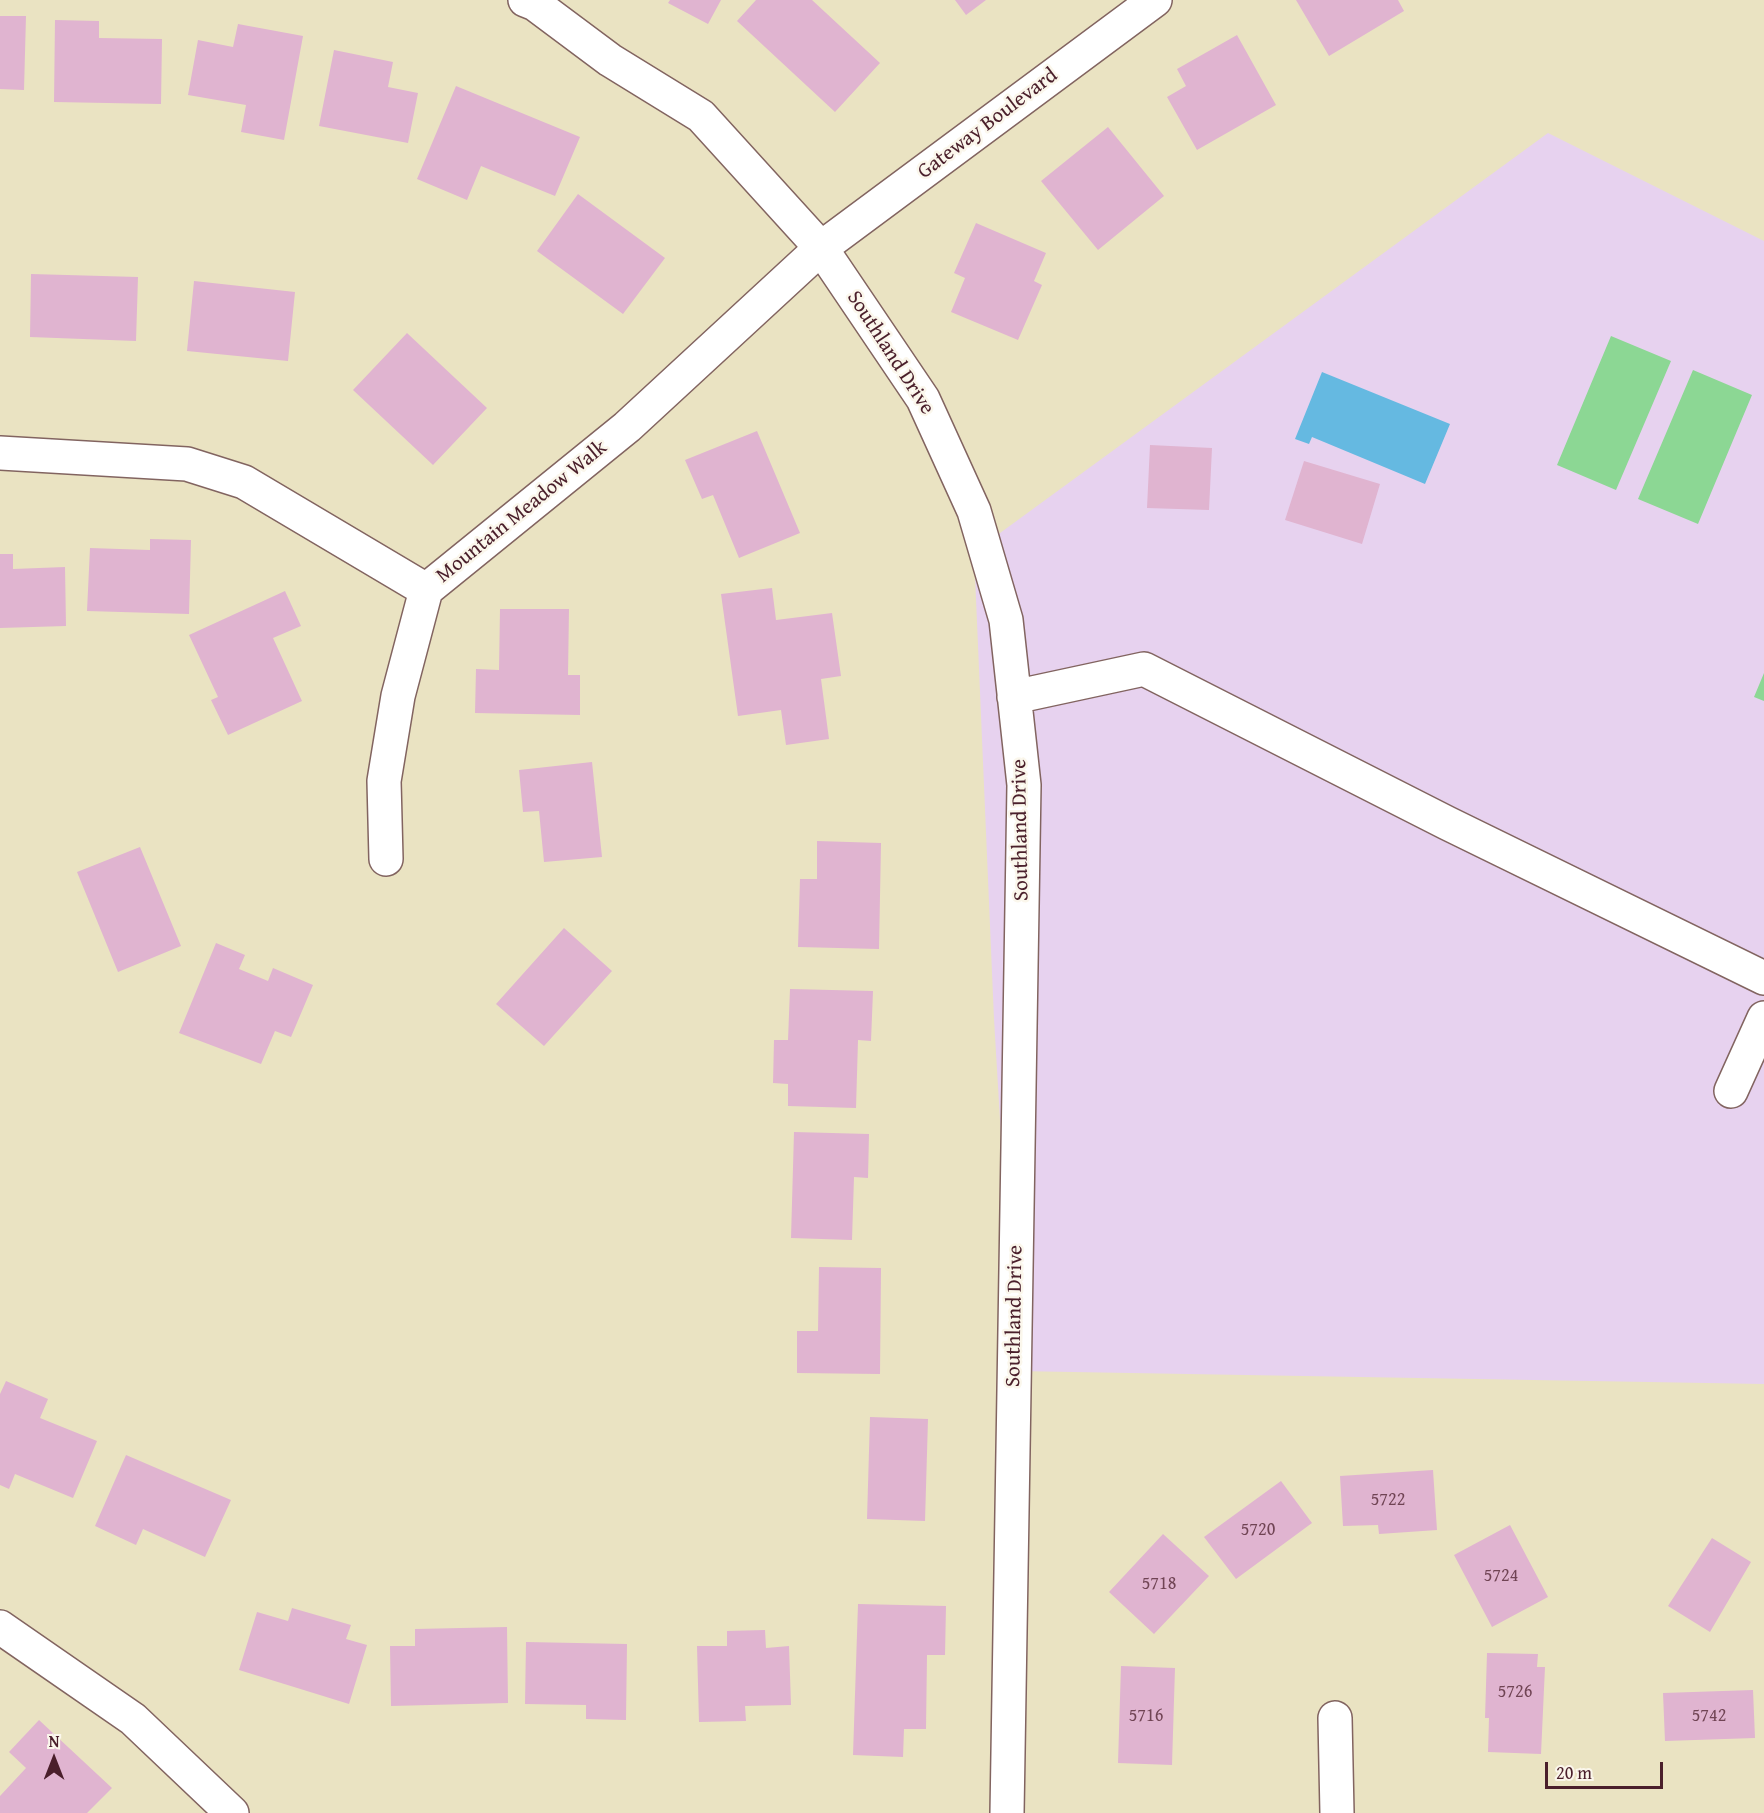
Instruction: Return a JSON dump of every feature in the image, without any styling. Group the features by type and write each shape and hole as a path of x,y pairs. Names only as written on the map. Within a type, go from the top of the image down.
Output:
{"street":[{"name":"Gateway Boulevard","path":"821,248 1155,0"},
{"name":"Southland Drive","path":"532,1 610,60 701,116 821,248 923,399 974,511 1006,620 1024,785 1007,1813"},
{"name":"Mountain Meadow Walk","path":"386,859 384,781 398,696 426,590 627,427 821,248"},
{"path":"0,453 188,464 244,482 426,590"},
{"path":"1014,697 1144,669 1447,823 1764,978"},
{"path":"1731,1091 1764,1018"},
{"path":"0,1627 133,1719 232,1813"},
{"path":"1335,1718 1337,1813"}],"shaded area":[{"path":"1548,133 1764,241 1764,1384 1015,1371 994,1019 974,552"}],"green space":[{"path":"1611,336 1671,361 1616,490 1557,465"},
{"path":"1693,370 1752,395 1698,524 1638,499"},
{"path":"1764,673 1764,701 1754,697"}],"water":[{"path":"1322,372 1450,424 1425,484 1312,437 1309,444 1295,439"}],"building":[{"path":"670,0 721,0 708,24 668,3"},
{"path":"756,0 812,0 880,63 835,112 737,21"},
{"path":"955,0 986,0 966,15"},
{"path":"1296,0 1398,0 1404,11 1329,56"},
{"path":"0,16 26,16 24,90 0,89"},
{"path":"55,20 99,21 99,38 162,39 161,104 54,102"},
{"path":"238,24 303,36 284,140 241,132 246,105 188,95 198,40 233,47"},
{"path":"1237,35 1276,105 1197,150 1167,97 1186,86 1177,69"},
{"path":"334,50 393,62 388,87 418,93 408,143 319,126"},
{"path":"456,86 580,137 555,196 481,166 467,200 417,179"},
{"path":"1108,127 1164,196 1098,250 1041,181"},
{"path":"578,194 665,258 623,314 537,251"},
{"path":"976,223 1046,253 1034,281 1042,285 1018,340 951,312 965,278 954,273"},
{"path":"31,274 138,277 136,341 30,337"},
{"path":"194,281 295,292 288,361 187,351"},
{"path":"407,333 487,408 433,465 353,390"},
{"path":"757,431 800,533 739,558 713,495 702,499 685,460"},
{"path":"1150,445 1212,448 1209,510 1147,508"},
{"path":"1304,461 1380,484 1362,544 1285,520"},
{"path":"150,539 191,540 189,614 87,611 90,548 150,550"},
{"path":"0,554 13,554 13,569 65,567 66,626 0,628"},
{"path":"772,588 776,620 832,613 841,676 821,679 829,739 786,745 781,710 738,716 721,594"},
{"path":"285,591 301,626 273,638 302,701 228,735 211,700 218,697 189,635"},
{"path":"500,609 569,609 568,675 580,675 580,715 475,713 476,669 499,670"},
{"path":"592,762 602,857 544,862 539,811 523,812 519,770"},
{"path":"817,841 881,843 879,949 798,947 800,879 817,879"},
{"path":"140,847 181,946 118,972 77,872"},
{"path":"564,928 612,971 544,1046 496,1004"},
{"path":"216,943 245,955 239,969 268,981 273,968 313,985 291,1037 275,1031 261,1064 179,1033"},
{"path":"790,989 873,991 871,1041 858,1040 856,1108 788,1106 788,1084 773,1083 774,1040 788,1040"},
{"path":"794,1132 869,1134 868,1178 854,1177 852,1240 791,1238"},
{"path":"819,1267 881,1268 880,1374 797,1373 797,1331 818,1331"},
{"path":"6,1381 48,1399 40,1418 97,1441 73,1498 15,1474 9,1489 0,1485 0,1394"},
{"path":"870,1417 928,1419 925,1521 867,1519"},
{"path":"126,1455 231,1500 205,1557 143,1529 136,1545 95,1526"},
{"path":"1433,1470 1437,1530 1379,1534 1378,1525 1343,1526 1340,1476"},
{"path":"1281,1481 1312,1523 1236,1579 1204,1537"},
{"path":"1510,1525 1548,1597 1492,1627 1454,1555"},
{"path":"1163,1534 1209,1576 1154,1634 1109,1592"},
{"path":"1712,1538 1751,1562 1710,1632 1668,1606"},
{"path":"858,1604 946,1606 945,1655 927,1655 926,1729 904,1729 903,1757 853,1755"},
{"path":"292,1608 351,1625 346,1639 367,1645 349,1704 239,1670 257,1612 288,1621"},
{"path":"507,1627 508,1703 391,1706 390,1646 415,1646 415,1629"},
{"path":"765,1630 766,1648 789,1646 791,1705 745,1706 746,1721 699,1722 697,1646 727,1646 727,1631"},
{"path":"526,1642 627,1644 626,1720 586,1719 586,1705 525,1704"},
{"path":"1487,1653 1538,1654 1537,1667 1545,1667 1541,1754 1488,1752 1489,1718 1485,1718"},
{"path":"1121,1666 1175,1668 1172,1765 1118,1763"},
{"path":"1753,1690 1755,1738 1665,1741 1663,1693"},
{"path":"39,1720 112,1788 87,1813 0,1813 0,1796 26,1768 9,1752"}]}
